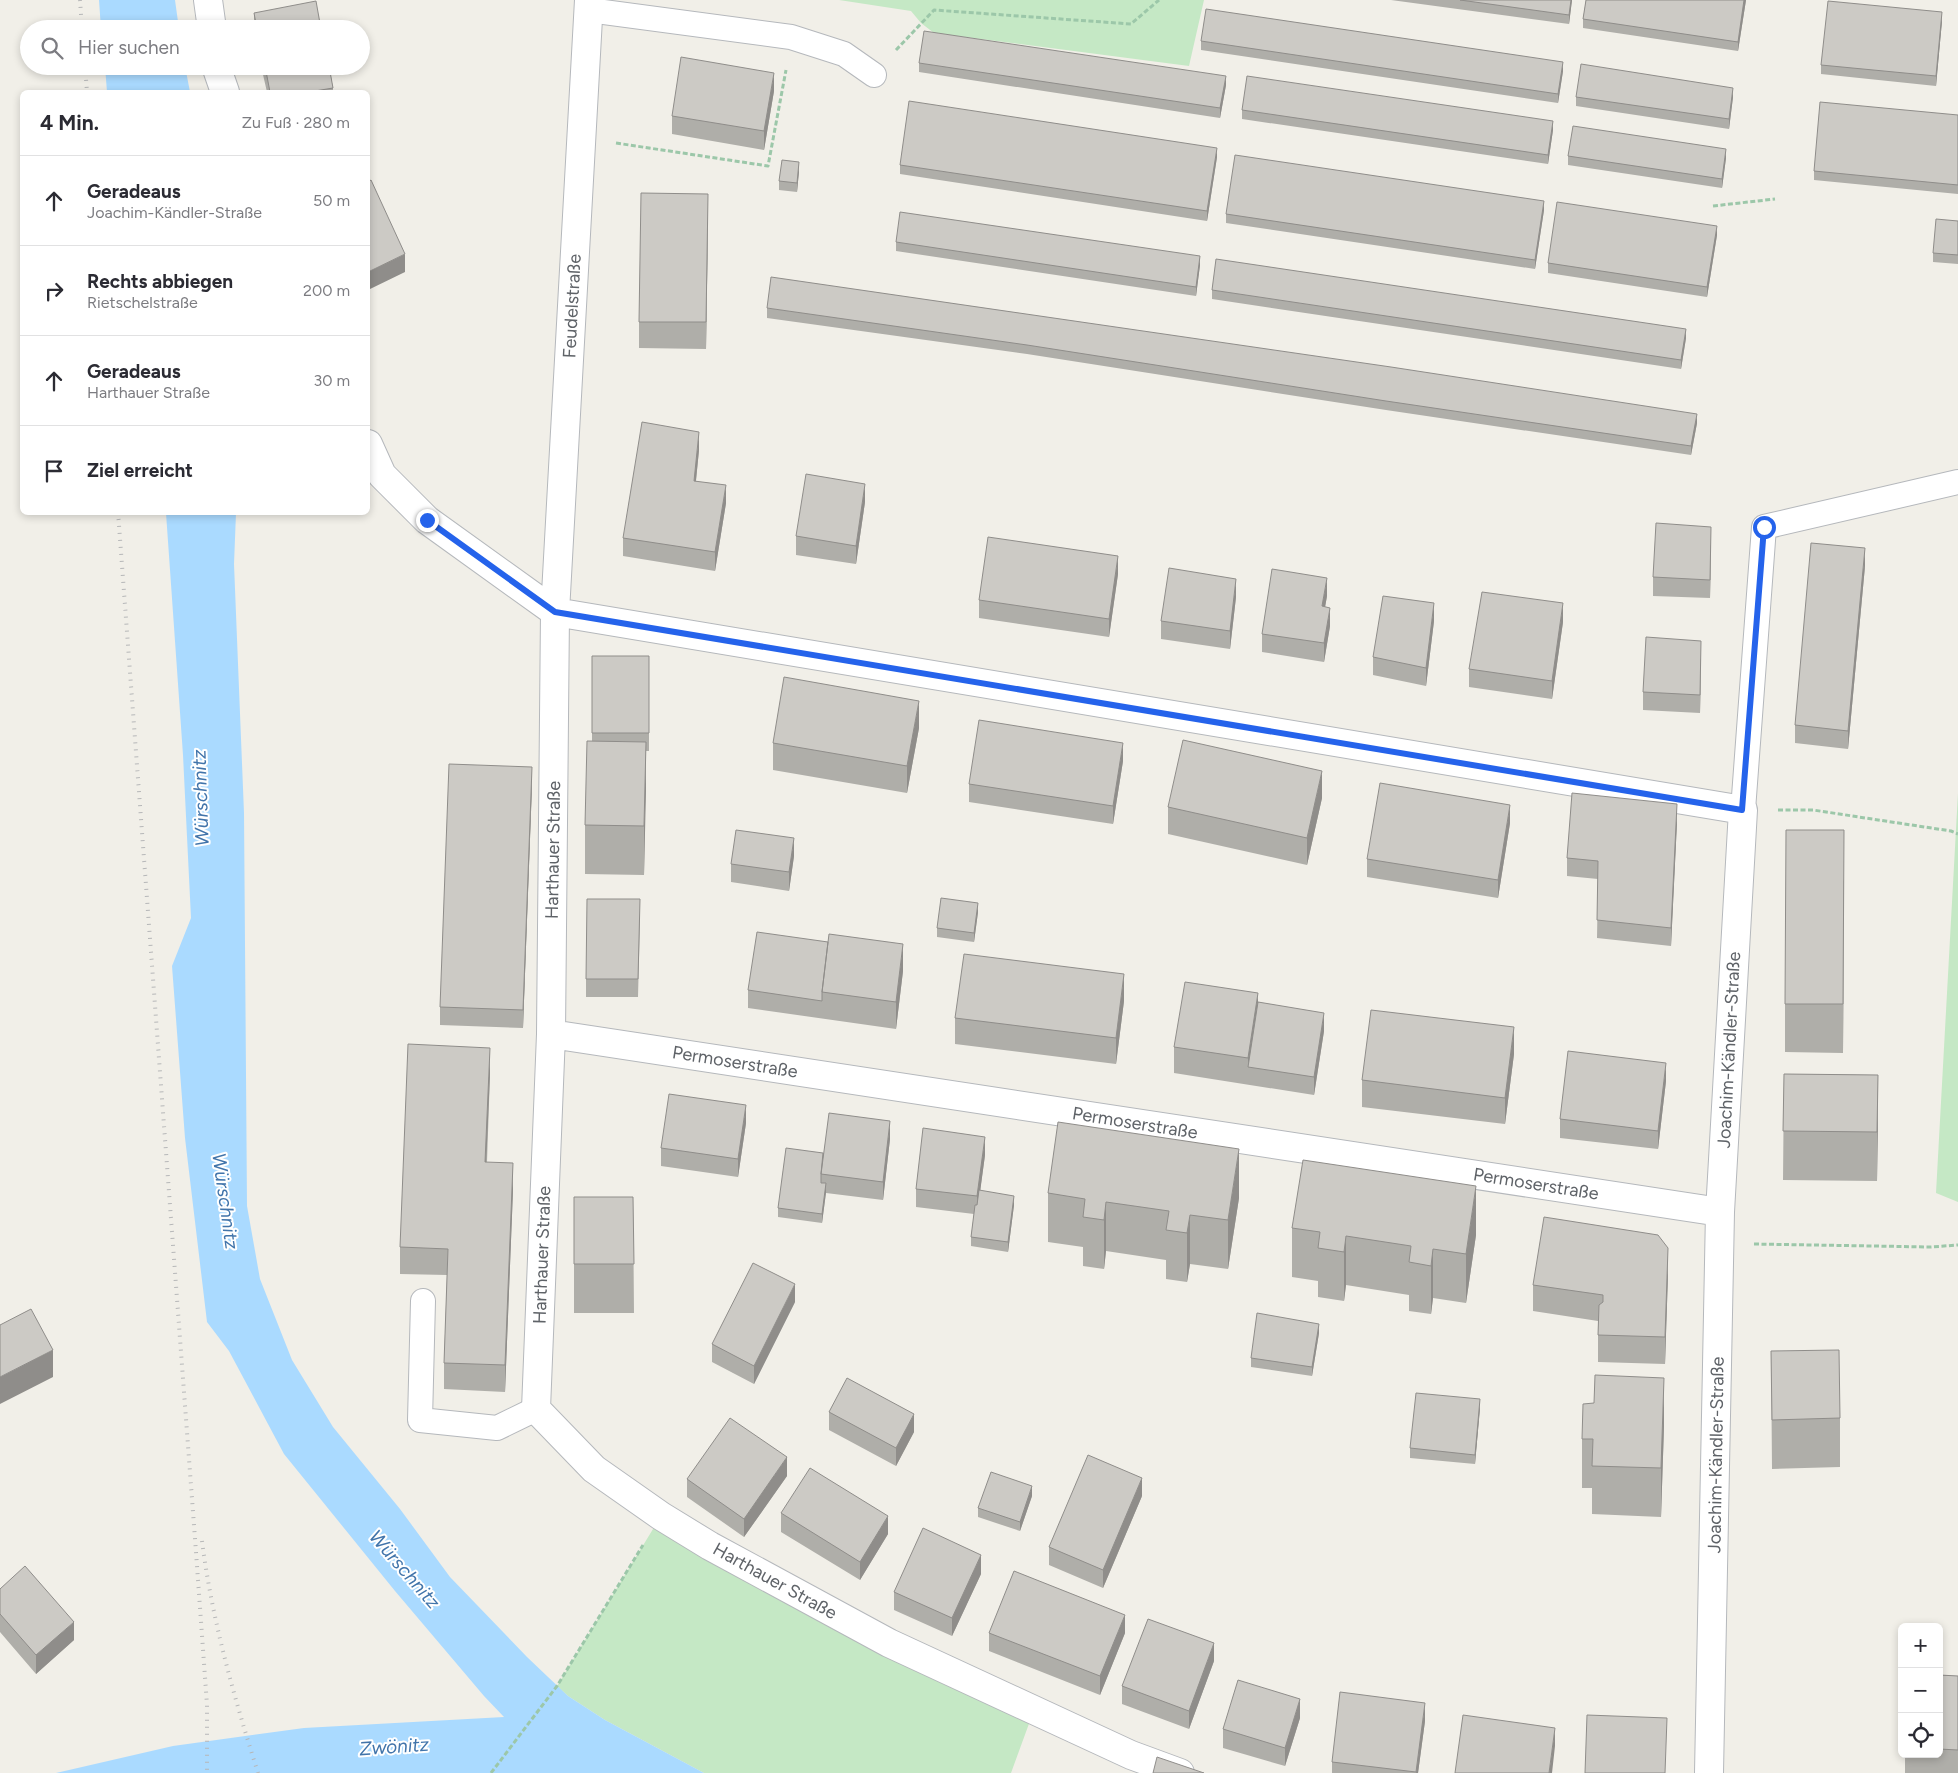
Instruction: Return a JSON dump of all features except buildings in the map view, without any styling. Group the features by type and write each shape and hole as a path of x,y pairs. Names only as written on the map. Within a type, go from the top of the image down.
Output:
{"street":[{"path":"208,0 211,20"},
{"name":"Feudelstraße","path":"555,612 589,5"},
{"path":"219,75 224,90"},
{"path":"370,448 382,475 427,520 555,612 1742,810"},
{"name":"Harthauer Straße","path":"555,612 550,1034 536,1409 594,1469 661,1516 710,1546 890,1643 1131,1755 1180,1773"},
{"name":"Joachim-Kändler-Straße","path":"1709,1773 1720,1212 1742,810"},
{"name":"Permoserstraße","path":"550,1034 1720,1212"}],"lane":[{"path":"589,5 792,38 844,54 874,75"},
{"name":"Joachim-Kändler-Straße","path":"1742,810 1764,527 1958,482"},
{"path":"423,1301 420,1420 497,1428 536,1409"}],"path":[{"path":"874,75 934,10 1131,24 1159,0"},
{"path":"610,143 768,166 792,38"},
{"path":"1713,206 1775,199"},
{"path":"1742,810 1813,810 1951,831 1958,834"},
{"path":"1720,1243 1931,1247 1958,1245"},
{"path":"491,1773 557,1686 661,1516"}],"green space":[{"path":"839,0 1204,0 1189,66 934,33 921,23 911,11"},
{"path":"1958,793 1958,1202 1936,1193"},
{"path":"661,1516 1034,1710 1011,1773 704,1773 605,1720 568,1696 557,1686"}],"water":[{"path":"99,0 175,0 178,20 100,20"},
{"path":"106,75 187,75 190,90 107,90"},
{"path":"166,515 236,515 234,564 244,813 247,1206 260,1279 292,1360 333,1427 400,1509 450,1577 527,1657 568,1696 605,1720 704,1773 56,1773 173,1746 304,1728 504,1717 395,1591 284,1454 229,1351 207,1322 185,1138 172,966 191,918 183,755"}],"railway":[{"path":"80,0 81,20"},
{"path":"86,75 87,90"},
{"path":"118,515 207,1705 207,1773"},
{"path":"202,1541 218,1629 258,1773"}],"route":[{"path":"427,520 555,612 1742,810 1764,527"}],"water label":[{"name":"Würschnitz","path":"200,798"},
{"name":"Würschnitz","path":"226,1201"},
{"name":"Würschnitz","path":"405,1569"},
{"name":"Zwönitz","path":"394,1746"}]}
